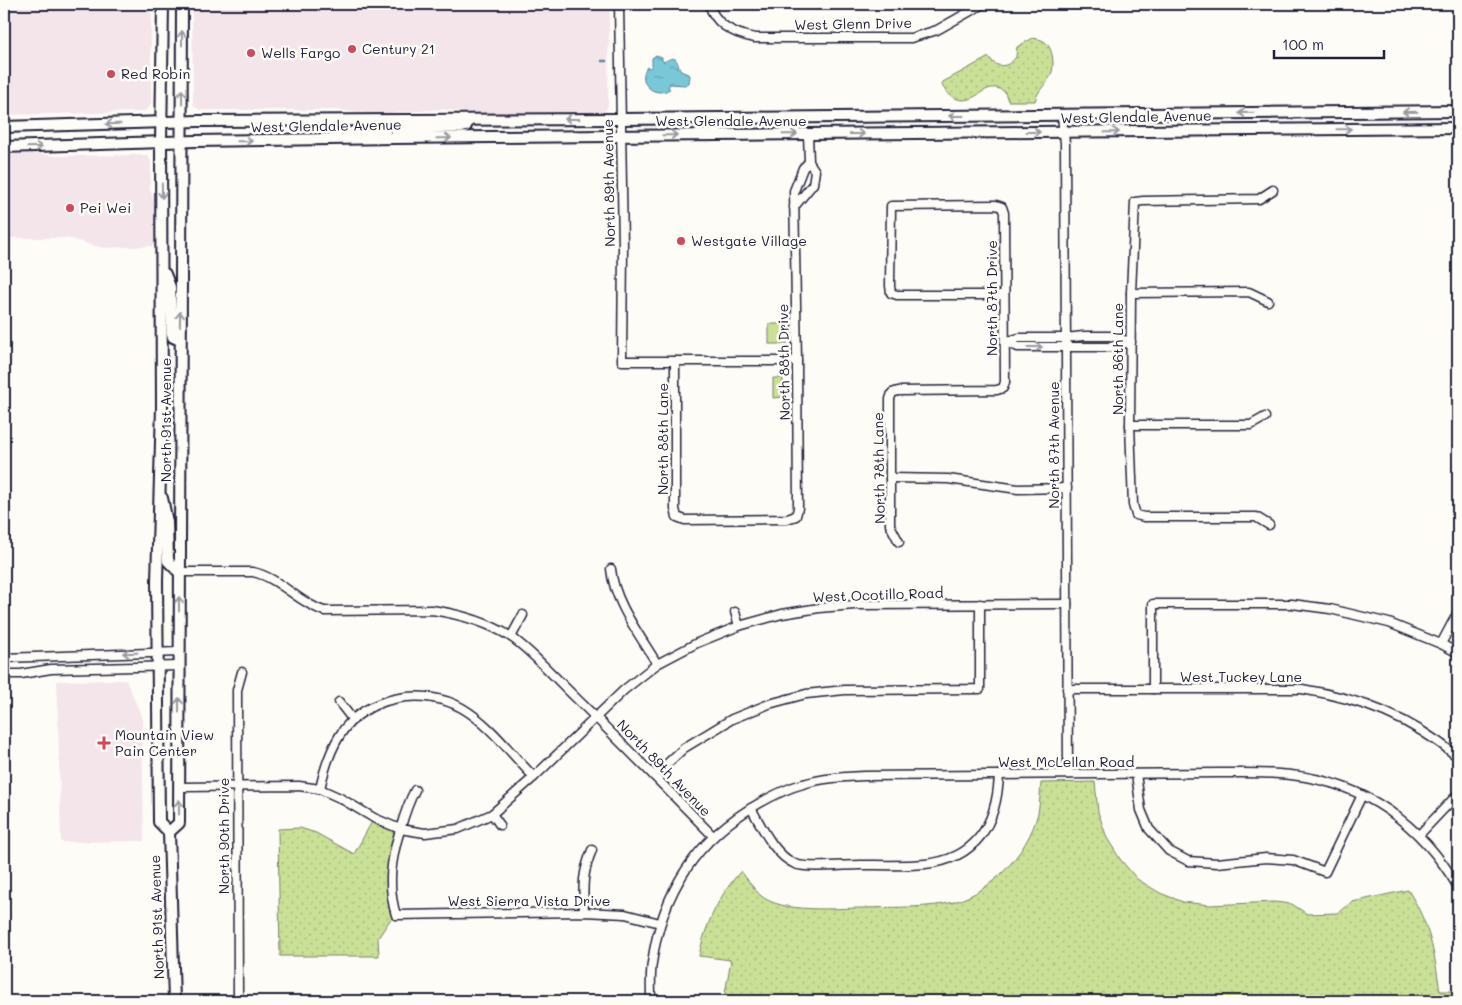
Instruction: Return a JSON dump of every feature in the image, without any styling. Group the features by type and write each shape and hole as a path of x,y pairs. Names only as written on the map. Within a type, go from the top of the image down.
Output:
{"main road":[{"name":"North 91st Avenue","path":"163,4 161,122 162,398 157,567 157,667 159,822 169,832 174,1001"},
{"name":"North 91st Avenue","path":"169,832 179,823 182,4"},
{"name":"West Glendale Avenue","path":"4,127 161,122 1062,116 1458,111"},
{"path":"808,117 808,134"},
{"path":"395,138 400,129 462,127 466,126 468,120"},
{"path":"329,139 357,131 385,130 397,121"},
{"name":"West Glendale Avenue","path":"4,147 395,138 1458,128"},
{"path":"162,264 170,287 172,333 173,337 180,340"},
{"path":"160,488 167,522 168,562 179,572"}],"street":[{"name":"North 89th Avenue","path":"619,4 623,247 622,361 675,361"},
{"name":"West Glenn Drive","path":"709,4 719,22 740,35 754,38 911,38 936,30 984,4"},
{"name":"North 87th Avenue","path":"1062,116 1065,143 1068,774"},
{"name":"North 88th Drive","path":"808,134 809,162 815,171 813,184"},
{"name":"North 88th Drive","path":"796,516 798,508 794,191 801,178 803,168 809,162"},
{"path":"794,207 813,184 801,178"},
{"name":"North 86th Lane","path":"1269,525 1256,516 1144,517 1136,515 1133,505 1130,425 1130,293 1135,202 1259,199 1273,190"},
{"name":"North 87th Drive","path":"892,392 997,390 1003,388 1005,382 1005,342 1004,213 1002,207 891,206 891,293 897,295 1004,294"},
{"path":"1130,293 1249,292 1268,301"},
{"path":"1102,336 1102,347"},
{"path":"1005,342 1019,338 1102,336 1110,336 1131,342"},
{"path":"1005,342 1018,347 1111,347 1131,342"},
{"path":"675,361 797,361"},
{"name":"North 88th Lane","path":"675,361 675,509 677,517 685,520 787,519 796,516"},
{"name":"North 78th Lane","path":"892,392 890,399 890,525 899,542"},
{"path":"1130,425 1251,425 1266,417"},
{"path":"890,478 948,479 1018,489 1067,488"},
{"path":"611,569 616,595 657,664"},
{"path":"179,572 252,572 264,574 313,608 324,611 432,610 468,619 511,637 596,716 534,777 492,814 458,828 425,833 400,829 374,818 340,798 320,789 299,786 179,787"},
{"path":"654,776 684,748 732,718 769,704 806,694 845,690 980,689 980,604"},
{"name":"West Ocotillo Road","path":"596,716 624,690 657,664 697,643 739,626 782,614 854,605 1067,604"},
{"path":"1153,689 1153,604 1292,604 1311,606 1358,614 1389,623 1458,653"},
{"path":"735,612 739,626"},
{"path":"1441,644 1458,612"},
{"path":"511,637 523,615"},
{"path":"4,658 179,652"},
{"path":"4,674 21,674 51,669 179,666"},
{"name":"North 90th Drive","path":"238,1001 237,690 242,672"},
{"name":"West Tuckey Lane","path":"1067,689 1302,689 1334,694 1378,708 1405,721 1428,734 1458,757"},
{"path":"320,789 331,752 340,734 353,720 372,707 400,698 418,696 434,698 461,708 477,719 534,777"},
{"path":"339,702 353,720"},
{"name":"North 89th Avenue","path":"596,716 713,836 687,867 660,923 651,965 651,1001"},
{"name":"West McLellan Road","path":"713,836 751,808 783,791 801,784 824,779 864,776 1068,774 1290,775 1325,781 1362,795 1396,815 1437,854 1458,887"},
{"path":"1136,774 1141,810 1149,829 1169,851 1188,862 1217,864 1266,858 1293,860 1325,872 1362,795"},
{"path":"751,808 768,838 783,856 796,865 925,864 954,857 969,848 984,832 998,800 999,775"},
{"path":"400,829 408,803 415,790"},
{"path":"1419,835 1458,794"},
{"path":"492,814 500,826"},
{"name":"West Sierra Vista Drive","path":"400,829 391,868 391,899 396,915 584,912 626,914 660,923"},
{"path":"584,912 583,878 592,850"}],"shaded area":[{"path":"4,4 152,4 151,103 148,109 142,112 4,115"},
{"path":"192,4 611,4 608,105 606,110 598,113 469,113 442,109 379,114 336,110 200,110 194,106 193,102"},
{"path":"34,153 55,156 147,155 151,161 150,188 154,201 155,246 103,248 67,238 4,238 4,155"},
{"path":"126,680 142,717 144,841 61,842 57,681"}],"green space":[{"path":"1033,38 1042,40 1048,45 1053,62 1051,75 1038,93 1035,101 1008,101 1005,92 994,88 990,88 969,99 960,100 948,94 943,87 941,83 989,57 995,64 1006,65 1016,57 1017,47"},
{"path":"769,324 787,324 787,344 769,344"},
{"path":"773,378 783,378 783,397 773,398"},
{"path":"1095,782 1098,812 1107,838 1120,859 1137,879 1160,893 1183,902 1210,905 1274,902 1292,904 1307,914 1337,913 1352,902 1408,890 1421,915 1430,939 1440,991 1458,991 1458,1001 729,1001 724,999 731,960 699,956 705,933 714,911 726,890 741,871 760,895 769,901 781,905 810,909 915,907 960,900 975,893 1003,872 1025,844 1038,813 1041,783"},
{"path":"374,818 400,829 393,853 396,915 390,920 378,938 379,956 280,956 278,829 300,828 316,833 354,854"}],"water":[{"path":"656,55 662,57 664,62 672,58 676,60 681,71 690,75 689,83 685,85 670,84 668,87 670,89 664,92 658,92 648,87 645,83 644,73 647,67 652,66 652,58"}],"place":[{"name":"Century 21","path":"352,49"},
{"name":"Wells Fargo","path":"251,53"},
{"name":"Red Robin","path":"111,74"},
{"name":"Pei Wei","path":"70,208"},
{"name":"Westgate Village","path":"681,241"},
{"name":"Mountain View Pain Center","path":"104,743"}]}
